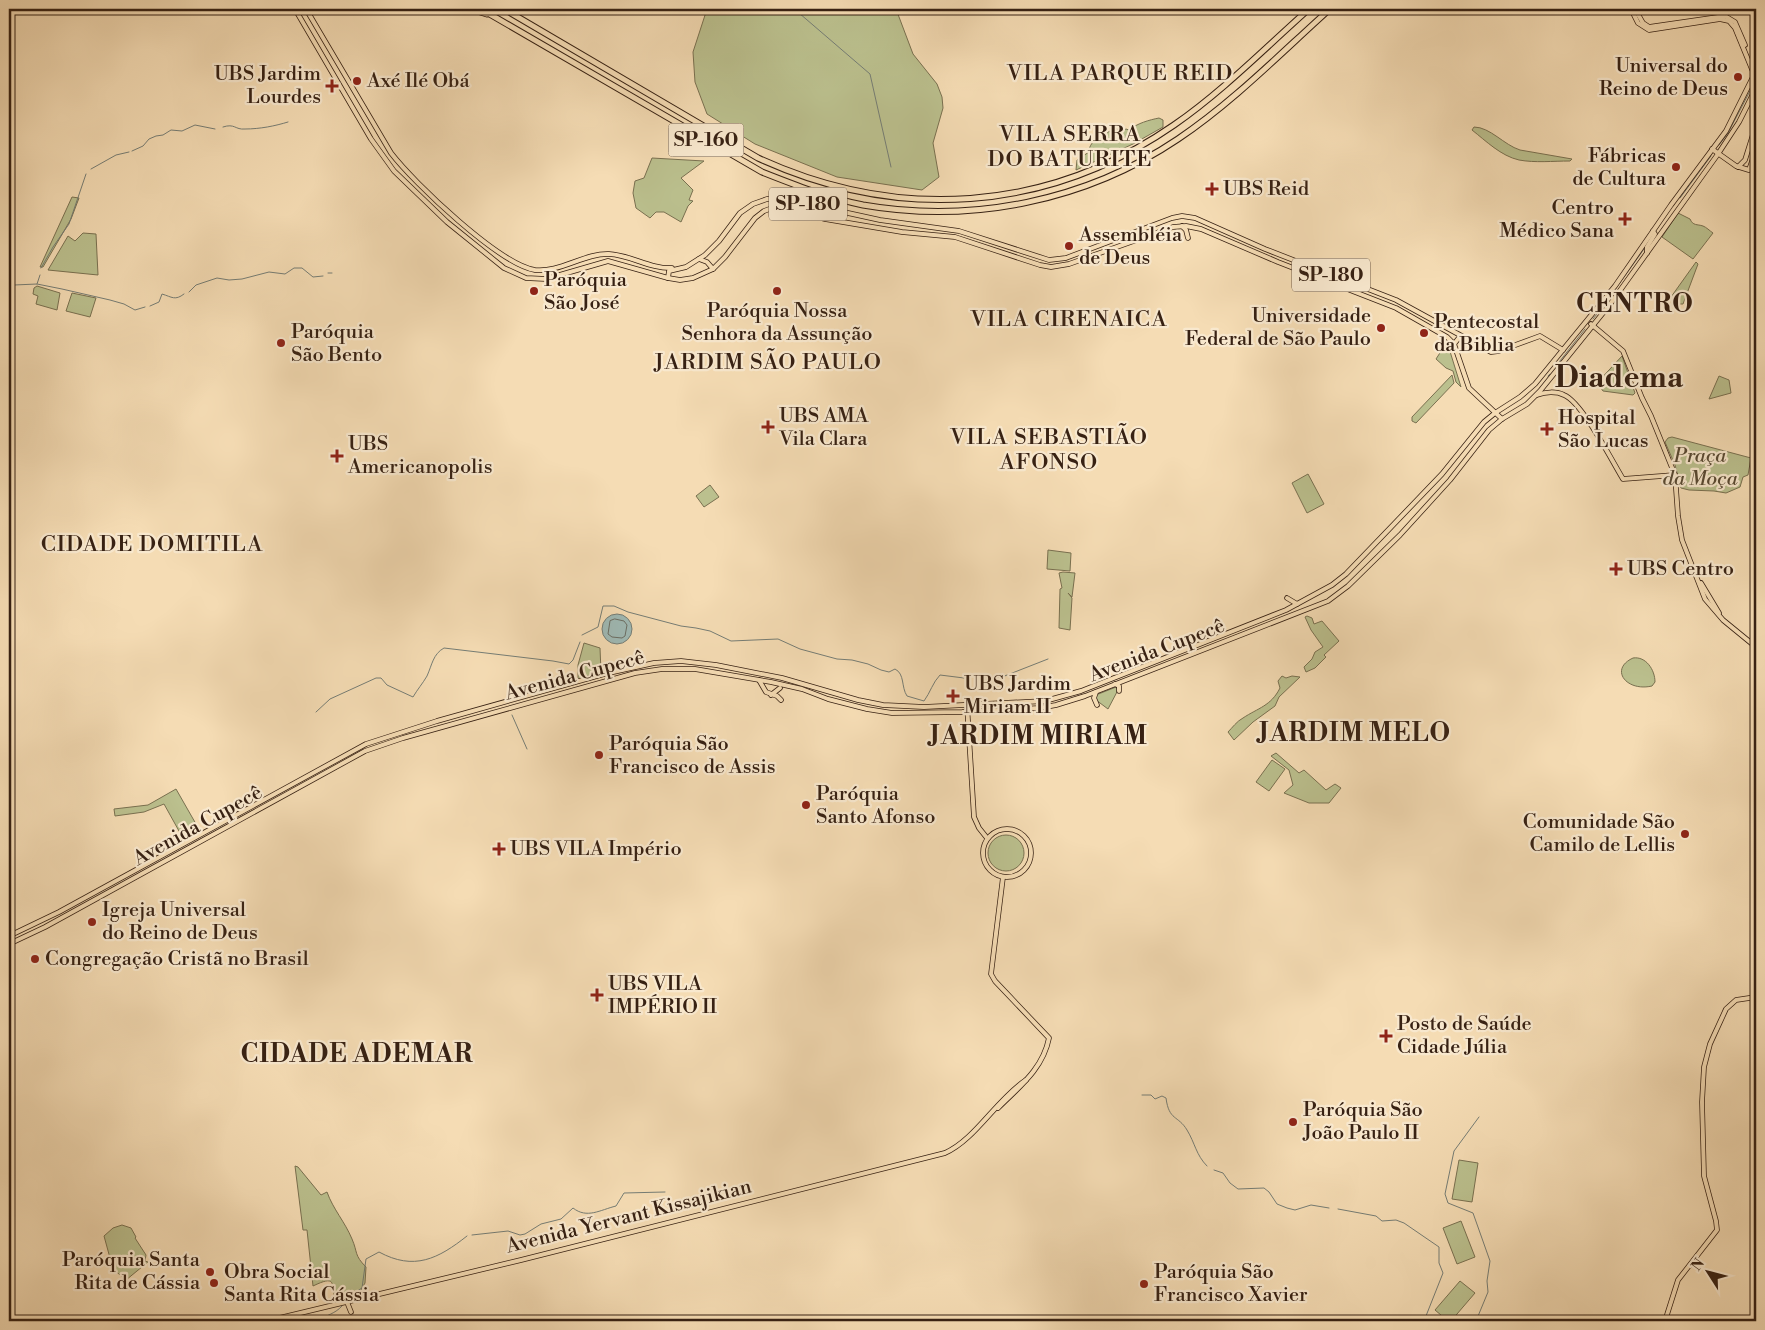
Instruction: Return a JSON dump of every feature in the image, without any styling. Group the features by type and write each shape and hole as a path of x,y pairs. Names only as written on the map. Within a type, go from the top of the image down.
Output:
{"highway":[{"path":"471,9 491,15"},
{"name":"SP-160","path":"481,9 762,172 808,190 864,204 924,212 953,212 1020,204 1071,192 1131,167 1161,150 1220,107 1330,9"},
{"name":"SP-160","path":"504,9 758,158 785,170 824,184 854,191 910,199 978,199 1020,191 1101,166 1159,134 1204,102 1309,9"}],"main road":[{"path":"295,9 388,165 462,235 504,268 522,276 546,279 608,261 680,280 693,278 713,268 707,262 699,259"},
{"path":"306,9 387,146 406,170"},
{"path":"1631,9 1638,23 1649,30 1723,18 1732,23 1741,38"},
{"path":"1635,9 1643,23 1649,27 1725,16 1735,22 1748,60 1756,75"},
{"path":"1748,60 1756,62"},
{"name":"Avenida Cupecê","path":"9,936 60,912 366,744 436,721 608,673 654,663 681,661 703,663 796,681 877,704 912,706 1045,701 1060,698 1111,679 1292,607 1340,580 1430,488 1480,426 1535,384 1616,286 1653,231 1732,122 1756,75"},
{"name":"Avenida Cupecê","path":"9,944 45,927 358,755 385,743 642,672 695,668 795,688 834,700 892,713 924,714 1048,707 1096,692 1328,601 1358,578 1396,539 1485,435 1502,419 1537,395 1647,253 1718,154 1739,122 1756,88"},
{"path":"1738,167 1744,160 1756,125"},
{"path":"1712,150 1738,167 1750,170 1756,150"},
{"path":"388,165 396,162 406,170"},
{"name":"SP-180","path":"406,170 451,214 492,247 534,270 548,269 592,257 615,254 664,268 677,268 692,264 715,246 740,213 753,204 776,198 880,220 962,231 1049,260 1066,258 1177,216 1196,218 1266,249 1396,300 1477,344 1496,352 1540,336 1563,350"},
{"name":"SP-180","path":"713,268 725,257 755,218 764,211 775,207 786,208 825,219 902,232 949,236 1051,267 1069,264 1157,232 1182,226 1201,229 1278,262 1396,308 1446,334 1455,342"},
{"path":"1182,226 1186,230 1188,238"},
{"path":"1647,253 1647,247 1655,234 1653,231"},
{"path":"1114,240 1116,247"},
{"path":"668,278 669,271 692,264"},
{"path":"1587,321 1623,351 1675,475 1681,535 1705,599 1723,620 1756,646"},
{"path":"1464,337 1455,342 1469,388 1502,419"},
{"path":"1537,395 1549,392 1559,393 1570,399 1587,420 1622,479 1675,475"},
{"path":"1430,488 1439,491"},
{"path":"1698,579 1723,620"},
{"path":"1287,598 1297,604"},
{"path":"1705,599 1713,605"},
{"path":"759,680 766,692 777,696 781,700"},
{"path":"1115,684 1119,686 1119,691"},
{"path":"771,695 780,688"},
{"path":"1096,692 1094,698 1097,705"},
{"path":"967,705 974,817 979,828 988,838"},
{"path":"1008,829 1022,835 1030,846 1030,859 1026,868 1016,875 1003,877 994,873 985,863 983,852 988,838 995,832 1008,829"},
{"name":"Avenida Yervant Kissajikian","path":"267,1321 521,1260 932,1157 945,1153 957,1146 1016,1092 1039,1064 1049,1038 995,981 991,974 1003,877"},
{"path":"1665,1321 1676,1284 1716,1232 1716,1220 1704,1170 1702,1093 1706,1056 1729,1006 1736,1000 1756,997"},
{"path":"346,1302 352,1312"}],"green space":[{"path":"707,9 896,9 913,54 937,84 942,97 943,108 933,143 939,177 922,190 837,177 755,144 707,114 695,82 693,52"},
{"path":"1159,118 1163,120 1163,127 1133,144 1076,170 1077,160 1089,152 1092,144 1098,138 1115,128 1121,131 1129,130 1136,125"},
{"path":"1474,127 1486,130 1520,150 1572,159 1570,161 1538,162 1512,158 1500,152 1472,130"},
{"path":"652,158 704,161 681,178 693,190 689,200 693,201 688,206 681,222 664,212 656,212 650,218 636,208 633,193 635,181 644,178"},
{"path":"72,197 79,198 71,219 43,267 40,267"},
{"path":"1678,213 1690,219 1694,224 1704,227 1713,233 1693,259 1662,237"},
{"path":"83,233 96,234 98,275 48,270 68,236 75,241"},
{"path":"1696,262 1698,264 1683,304 1679,304 1671,297"},
{"path":"37,286 60,293 57,310 36,304 38,296 33,294 34,288"},
{"path":"72,293 96,298 90,317 66,311"},
{"path":"1447,342 1461,387 1456,382 1453,371 1446,368 1436,359"},
{"path":"1622,356 1635,393 1633,395 1603,391 1597,383"},
{"path":"1452,375 1454,383 1416,423 1412,421 1412,417"},
{"path":"1719,376 1729,380 1731,393 1709,399"},
{"name":"Praça da Moça","path":"1672,437 1751,458 1748,475 1743,477 1740,487 1726,493 1681,488 1675,465 1665,442 1668,438"},
{"path":"1308,474 1324,504 1307,513 1292,483"},
{"path":"710,485 719,497 704,507 696,496"},
{"path":"1048,550 1071,553 1070,571 1047,569"},
{"path":"1059,573 1075,573 1072,597 1068,593 1072,598 1070,630 1059,628 1060,589 1062,588"},
{"path":"1305,617 1312,618 1314,624 1322,621 1339,641 1324,655 1326,657 1315,668 1306,672 1304,667 1312,659 1315,652 1323,647 1311,630"},
{"path":"584,643 600,648 601,672 578,679 578,665"},
{"path":"1633,658 1642,659 1649,665 1655,677 1655,682 1652,686 1635,686 1628,683 1624,678 1622,668"},
{"path":"1282,676 1286,678 1292,676 1300,677 1279,697 1275,706 1253,722 1234,740 1228,732 1241,719 1273,699 1280,688 1278,681"},
{"path":"1116,687 1118,690 1108,709 1096,700 1096,695"},
{"path":"1276,753 1299,773 1304,770 1326,790 1335,784 1341,788 1329,803 1309,803 1284,793 1293,785 1289,770 1271,756"},
{"path":"1272,760 1285,769 1269,791 1256,782"},
{"path":"176,789 200,831 184,840 164,804 144,812 115,816 114,809 148,805"},
{"path":"1006,835 1013,836 1019,840 1023,846 1023,860 1019,866 1013,870 1006,871 999,870 993,866 989,860 988,853 989,846 993,840 999,836"},
{"path":"1459,1160 1478,1163 1472,1202 1452,1199"},
{"path":"295,1166 298,1167 321,1195 327,1192 349,1233 358,1257 366,1267 365,1283 358,1295 335,1302 332,1282 326,1281 313,1286 307,1230 303,1230"},
{"path":"1461,1221 1475,1257 1457,1264 1443,1228"},
{"path":"122,1225 131,1228 146,1255 145,1261 148,1262 126,1280 113,1269 104,1236 113,1228"},
{"path":"1460,1281 1475,1293 1451,1321 1448,1321 1435,1310"}],"water":[{"path":"617,614 628,618 632,629 628,640 617,644 606,640 602,629 606,618"}],"waterway":[{"path":"793,9 870,74 891,167"},
{"path":"1719,145 1728,133 1750,91"},
{"path":"223,127 256,128 288,122"},
{"path":"132,151 143,146 149,139 163,135 171,130 182,131 195,125 215,129"},
{"path":"91,169 116,155 129,152"},
{"path":"1680,198 1711,156"},
{"path":"41,268 69,224 86,174"},
{"path":"1614,291 1644,249"},
{"path":"189,292 196,285 217,278 229,280 242,279 269,272 285,274 294,268 302,268 313,277 323,276"},
{"path":"37,284 40,275"},
{"path":"9,281 14,285 37,284 110,300 135,310 145,307"},
{"path":"150,306 159,302 162,294 176,298 184,294"},
{"path":"1593,319 1604,305"},
{"path":"1556,366 1585,329"},
{"path":"582,635 598,627 603,606 614,606 628,612 681,626 710,631 731,641 778,639 800,649 837,659 852,660 889,672 895,669 902,677 907,696 924,701 940,675 964,678 971,676 1002,677 1048,659"},
{"path":"316,712 330,699 376,678 381,678 387,685 413,697 427,676 435,657 444,648 569,664 573,660 580,642"},
{"path":"512,715 527,749"},
{"path":"1142,1095 1151,1095 1155,1099 1162,1096 1166,1098 1169,1111 1184,1125 1200,1158 1207,1166"},
{"path":"1476,1321 1488,1292 1487,1281 1490,1261 1473,1213 1448,1203 1445,1194 1454,1151 1479,1117"},
{"path":"1214,1170 1223,1173 1230,1183 1238,1189 1264,1188 1277,1204 1287,1208 1295,1210 1311,1205 1329,1208"},
{"path":"472,1235 508,1231 520,1235 525,1234 541,1224 561,1219 573,1208 583,1213 594,1213 616,1206 624,1193 665,1192"},
{"path":"1338,1209 1376,1216 1382,1221 1396,1220 1404,1223 1439,1247 1439,1263 1443,1273 1424,1321"},
{"path":"344,1299 345,1296 353,1294 362,1288 366,1259 379,1252 403,1261 425,1260 446,1251 467,1236"},
{"path":"320,1321 342,1306"}],"place":[{"name":"Universal do Reino de Deus","path":"1738,77"},
{"name":"Axé Ilé Obá","path":"357,81"},
{"name":"UBS Jardim Lourdes","path":"332,86"},
{"name":"Fábricas de Cultura","path":"1676,167"},
{"name":"UBS Reid","path":"1212,189"},
{"name":"Centro Médico Sana","path":"1625,219"},
{"name":"Assembléia de Deus","path":"1069,246"},
{"name":"Paróquia São José","path":"534,291"},
{"name":"Paróquia Nossa Senhora da Assunção","path":"777,291"},
{"name":"Universidade Federal de São Paulo","path":"1381,328"},
{"name":"Pentecostal da Biblia","path":"1424,333"},
{"name":"Paróquia São Bento","path":"281,343"},
{"name":"UBS AMA Vila Clara","path":"768,427"},
{"name":"Hospital São Lucas","path":"1547,429"},
{"name":"UBS Americanopolis","path":"337,456"},
{"name":"UBS Centro","path":"1616,569"},
{"name":"UBS Jardim Miriam II","path":"953,696"},
{"name":"Paróquia São Francisco de Assis","path":"599,755"},
{"name":"Paróquia Santo Afonso","path":"806,805"},
{"name":"Comunidade São Camilo de Lellis","path":"1685,834"},
{"name":"UBS VILA Império","path":"499,849"},
{"name":"Igreja Universal do Reino de Deus","path":"92,922"},
{"name":"Congregação Cristã no Brasil","path":"35,959"},
{"name":"UBS VILA IMPÉRIO II","path":"597,995"},
{"name":"Posto de Saúde Cidade Júlia","path":"1386,1036"},
{"name":"Paróquia São João Paulo II","path":"1293,1122"},
{"name":"Paróquia Santa Rita de Cássia","path":"210,1272"},
{"name":"Obra Social Santa Rita Cássia","path":"214,1283"},
{"name":"Paróquia São Francisco Xavier","path":"1144,1284"}],"district":[{"name":"VILA PARQUE REID","path":"1120,73"},
{"name":"VILA SERRA DO BATURITE","path":"1070,146"},
{"name":"CENTRO","path":"1635,304"},
{"name":"VILA CIRENAICA","path":"1069,319"},
{"name":"JARDIM SÃO PAULO","path":"768,362"},
{"name":"Diadema","path":"1619,378"},
{"name":"VILA SEBASTIÃO AFONSO","path":"1049,450"},
{"name":"CIDADE DOMITILA","path":"152,544"},
{"name":"JARDIM MELO","path":"1355,733"},
{"name":"JARDIM MIRIAM","path":"1039,736"},
{"name":"CIDADE ADEMAR","path":"357,1054"}]}
